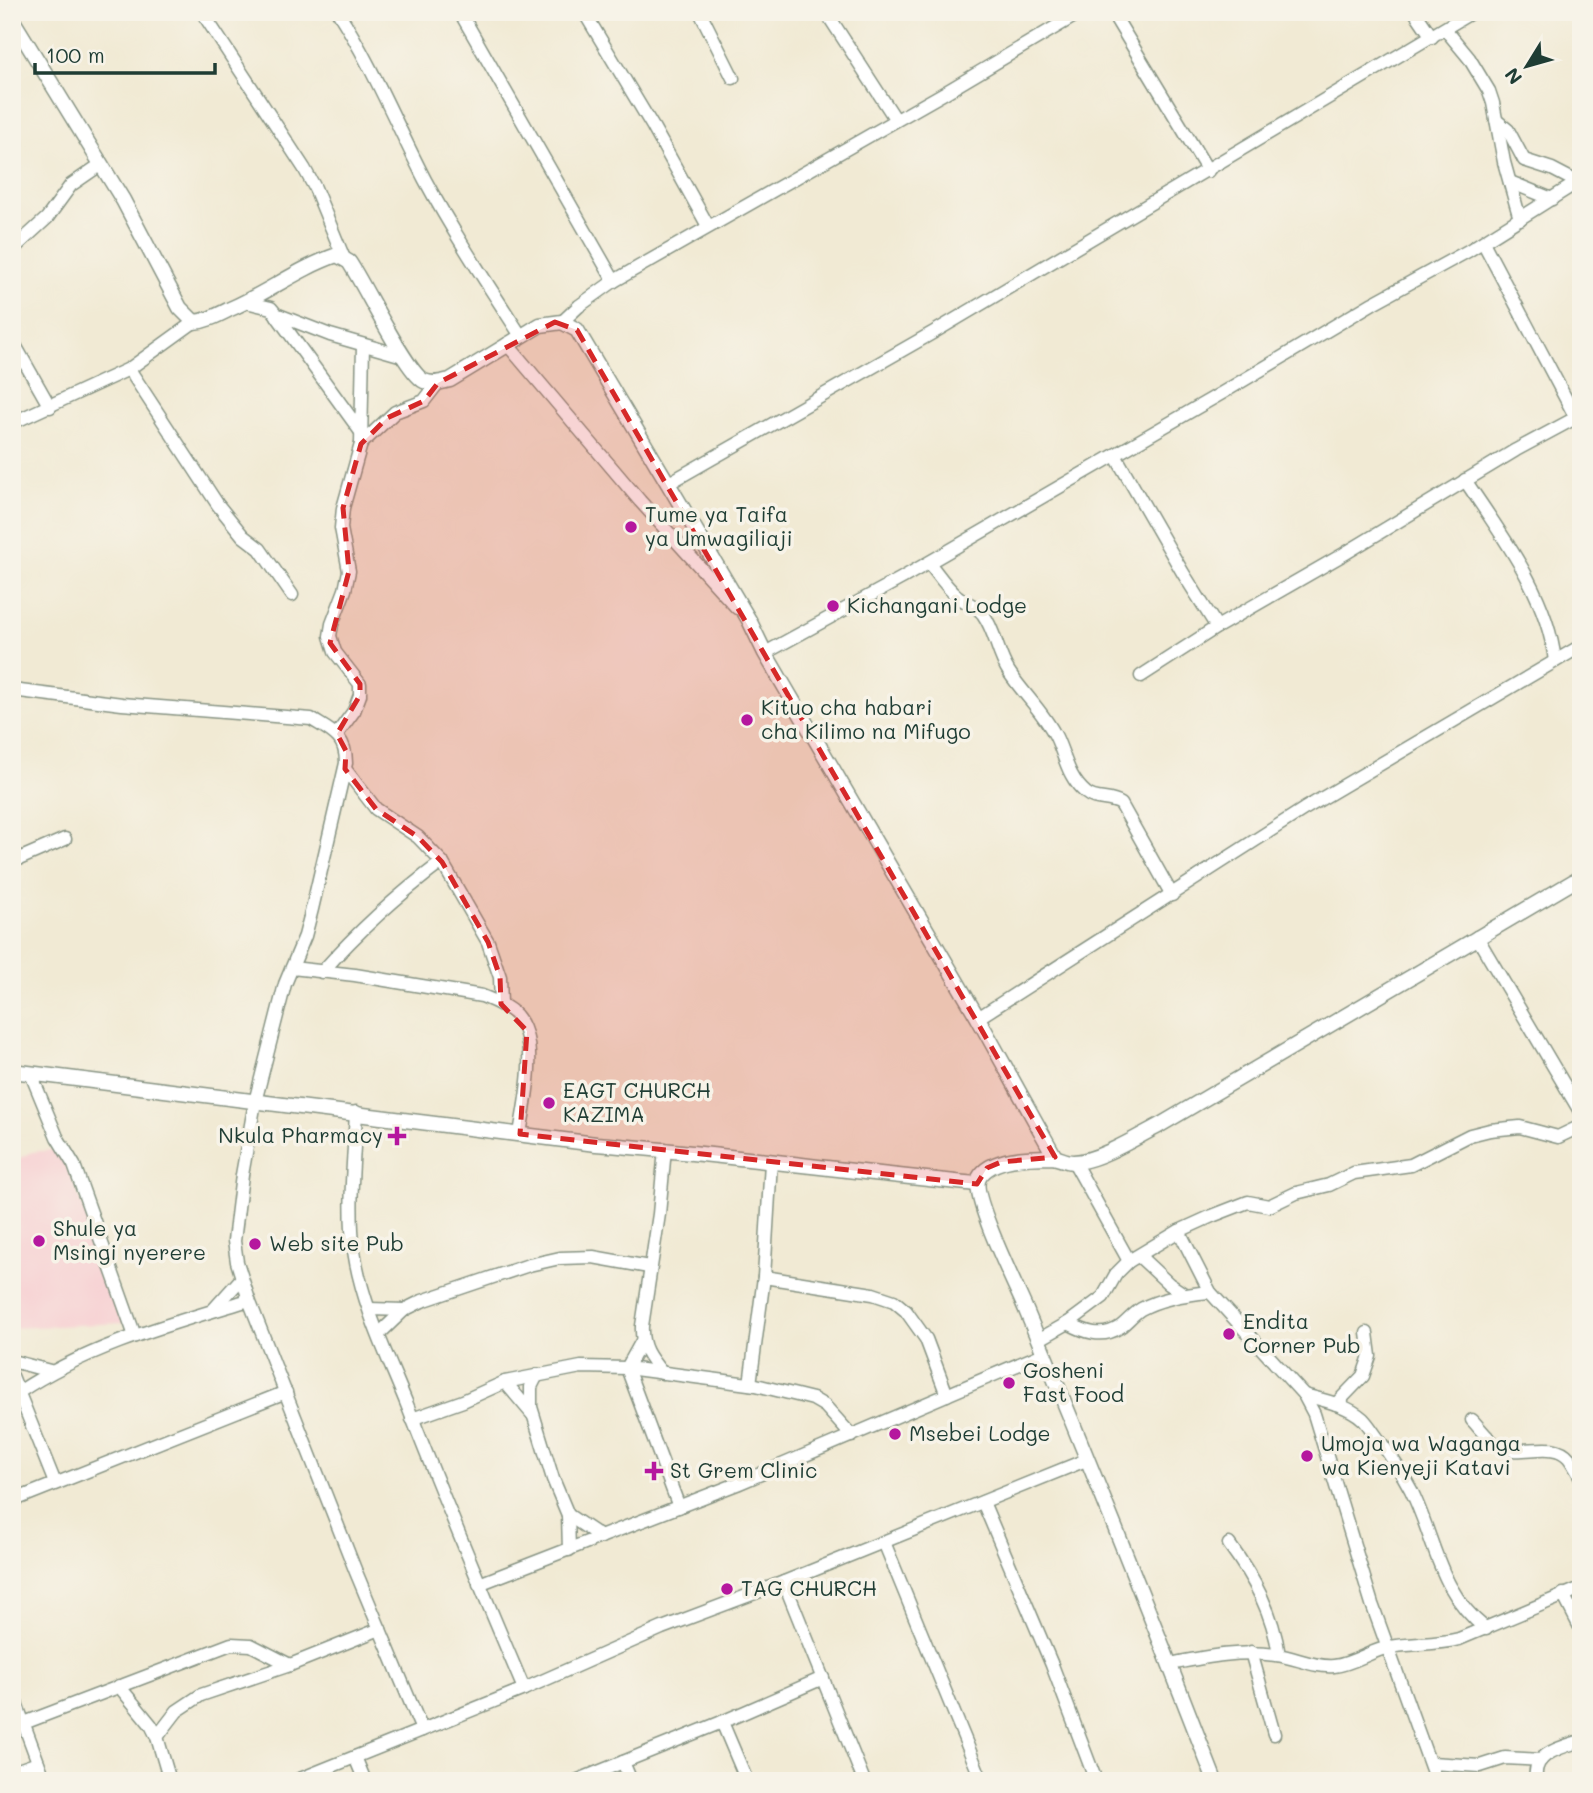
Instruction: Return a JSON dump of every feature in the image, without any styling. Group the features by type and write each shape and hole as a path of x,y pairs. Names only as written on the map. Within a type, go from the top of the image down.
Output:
{"street":[{"path":"202,12 304,168 343,256 356,272 403,356 425,382 438,383 468,370 540,325 562,322 614,281 1081,12"},
{"path":"338,12 379,86 426,181 521,336"},
{"path":"460,12 614,281"},
{"path":"584,12 708,226"},
{"path":"700,12 733,78"},
{"path":"826,12 896,120"},
{"path":"1112,12 1208,171"},
{"path":"1415,12 1432,37"},
{"path":"669,483 934,332 1472,12"},
{"path":"12,19 122,200 180,308 194,322"},
{"path":"1445,29 1469,58 1489,91 1520,219"},
{"path":"1496,120 1508,130 1524,160 1552,169 1580,184"},
{"path":"12,250 47,218 71,186 100,165"},
{"path":"1510,182 1552,199"},
{"path":"765,653 929,563 1580,184"},
{"path":"1140,676 1217,627 1578,416 1483,242"},
{"path":"12,423 129,369 194,322 246,302 316,263 338,255 343,256"},
{"path":"246,302 271,308 361,438"},
{"path":"276,314 330,335 403,356"},
{"path":"562,322 577,330 669,483 978,1018 1055,1157"},
{"path":"12,340 50,407"},
{"path":"507,344 630,491 749,620"},
{"path":"337,734 354,711 360,695 360,684 335,652 330,636 349,571 341,528 343,508 361,438 363,345"},
{"path":"129,369 218,505 243,536 260,549 292,595"},
{"path":"361,438 395,412 424,401 438,383"},
{"path":"1115,455 1217,627"},
{"path":"1465,480 1525,574 1543,611 1552,638 1555,661"},
{"path":"929,563 960,598 983,613 995,635 1008,671 1051,727 1065,765 1086,793 1121,804 1172,895"},
{"path":"1552,638 1577,648"},
{"path":"978,1018 1304,809 1577,648"},
{"path":"12,690 122,704 311,719 337,734 346,751 345,769 321,877 305,936 285,984 256,1102 237,1208 234,1241 248,1300 422,1730"},
{"path":"345,769 376,809 418,837 442,862 488,942 500,976 501,1004"},
{"path":"12,862 65,839"},
{"path":"322,972 393,900 442,862"},
{"path":"1216,1781 979,1199 977,1184 980,1176 987,1168 1001,1163 1055,1157 1074,1162 1108,1152 1160,1125 1581,877"},
{"path":"1477,937 1581,1113"},
{"path":"292,968 482,996 515,1014 527,1031 529,1050 520,1134"},
{"path":"12,1071 596,1144 666,1149 977,1184"},
{"path":"32,1074 57,1137 74,1166 135,1336"},
{"path":"356,1112 352,1214 354,1250 360,1280 412,1419 524,1689"},
{"path":"479,1584 679,1507 947,1395 1040,1347 1103,1297 1115,1274 1145,1250 1179,1231 1248,1202 1269,1206 1296,1193 1322,1188 1354,1173 1411,1166 1470,1135 1520,1127 1558,1137 1581,1126"},
{"path":"666,1149 659,1214 649,1267 642,1341 627,1368 679,1507"},
{"path":"750,1384 764,1277 771,1162"},
{"path":"1074,1162 1134,1258 1184,1294"},
{"path":"1179,1231 1210,1292 1304,1395 1314,1414 1368,1593 1436,1781"},
{"path":"379,1334 404,1310 486,1278 560,1258 593,1257 649,1267"},
{"path":"764,1277 873,1294 894,1301 906,1311 922,1332 947,1395"},
{"path":"213,1311 241,1279"},
{"path":"1068,1323 1084,1332 1101,1334 1119,1328 1141,1308 1184,1294 1210,1292"},
{"path":"19,1391 50,1371 135,1336 248,1300"},
{"path":"370,1309 404,1310"},
{"path":"1336,1404 1363,1376 1370,1356 1367,1333"},
{"path":"642,1341 650,1358 662,1373"},
{"path":"12,1361 50,1371"},
{"path":"727,1381 753,1363"},
{"path":"412,1419 463,1401 505,1382 581,1367 627,1368 750,1384 813,1399 825,1406 852,1436"},
{"path":"537,1375 531,1394 533,1415 568,1515 569,1550"},
{"path":"12,1376 55,1483"},
{"path":"505,1382 533,1415"},
{"path":"12,1501 286,1392"},
{"path":"1304,1395 1336,1404 1362,1418 1389,1453 1411,1490 1438,1563 1455,1595 1468,1615 1486,1629"},
{"path":"1472,1420 1498,1447 1518,1452 1551,1448 1567,1455 1581,1477"},
{"path":"295,1781 524,1689 662,1628 784,1582 1086,1460"},
{"path":"983,1502 1052,1665 1096,1781"},
{"path":"568,1515 601,1537"},
{"path":"884,1542 982,1781"},
{"path":"1229,1544 1258,1589 1275,1630 1279,1655"},
{"path":"784,1582 864,1781"},
{"path":"1170,1664 1220,1654 1251,1652 1335,1666 1388,1647 1443,1643 1486,1629 1581,1588"},
{"path":"1563,1594 1581,1629"},
{"path":"158,1737 185,1703 242,1679 290,1665 380,1629"},
{"path":"23,1723 231,1644 251,1645 290,1665"},
{"path":"1251,1652 1274,1734"},
{"path":"576,1781 823,1678"},
{"path":"119,1686 143,1713 158,1737 170,1781"},
{"path":"12,1692 45,1781"},
{"path":"722,1722 747,1781"},
{"path":"1537,1781 1536,1767 1541,1759 1555,1749 1581,1741"},
{"path":"355,1757 365,1781"},
{"path":"1431,1763 1480,1766 1505,1758 1541,1759"},
{"path":"623,1762 631,1781"},
{"path":"12,1772 38,1763"}],"highlighted area":[{"path":"555,322 577,330 1055,1157 1001,1162 987,1168 977,1184 520,1134 527,1031 501,1004 500,977 488,942 442,862 418,837 376,809 345,769 346,751 337,734 360,695 360,684 330,643 349,571 343,508 361,444 387,418 424,401 438,383"}],"shaded area":[{"path":"60,1149 105,1262 125,1323 12,1328 12,1162 32,1152"}],"place":[{"name":"Tume ya Taifa ya Umwagiliaji","path":"631,527"},
{"name":"Kichangani Lodge","path":"833,606"},
{"name":"Kituo cha habari cha Kilimo na Mifugo","path":"747,720"},
{"name":"EAGT CHURCH KAZIMA","path":"549,1103"},
{"name":"Nkula Pharmacy","path":"397,1136"},
{"name":"Shule ya Msingi nyerere","path":"39,1241"},
{"name":"Web site Pub","path":"255,1244"},
{"name":"Endita Corner Pub","path":"1229,1334"},
{"name":"Gosheni Fast Food","path":"1009,1383"},
{"name":"Msebei Lodge","path":"895,1434"},
{"name":"Umoja wa Waganga wa Kienyeji Katavi","path":"1307,1456"},
{"name":"St Grem Clinic","path":"654,1471"},
{"name":"TAG CHURCH","path":"727,1589"}]}
